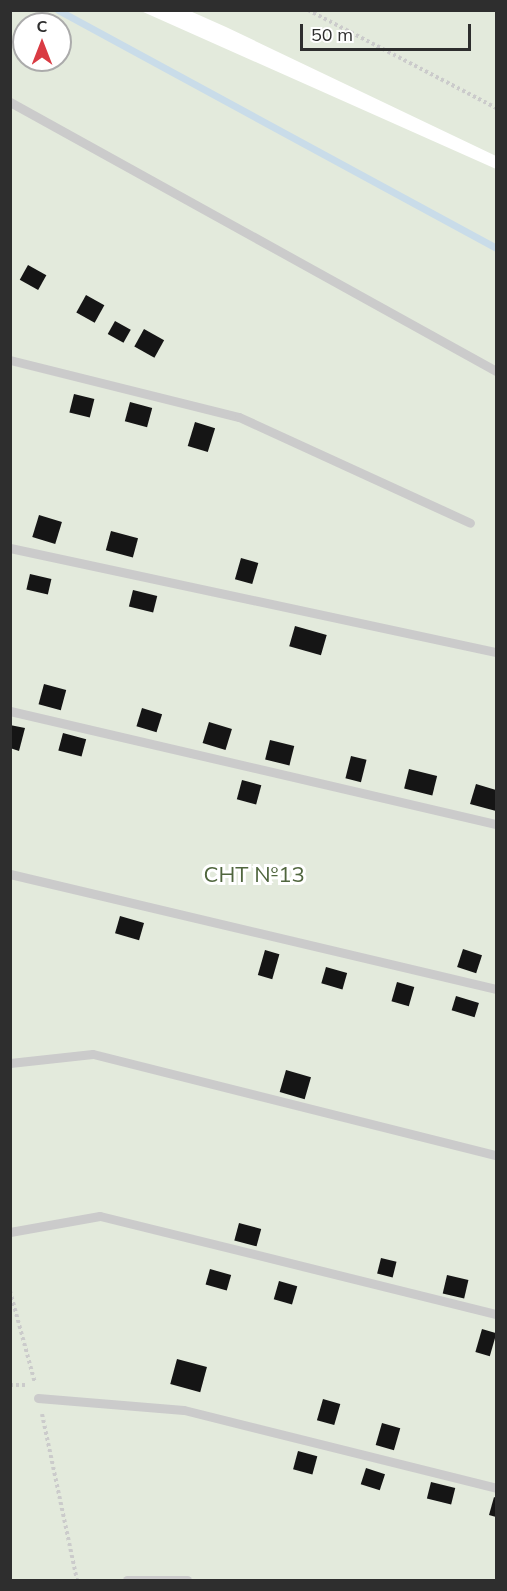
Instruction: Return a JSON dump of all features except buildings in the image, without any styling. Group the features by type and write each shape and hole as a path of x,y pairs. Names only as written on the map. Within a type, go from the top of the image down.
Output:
{"lane":[{"path":"10,102 496,371"},
{"path":"10,360 239,417 470,522"},
{"path":"10,548 496,652"},
{"path":"10,711 496,824"},
{"path":"10,874 496,990"},
{"path":"10,1063 93,1054 496,1155"},
{"path":"10,1232 100,1216 496,1314"},
{"path":"38,1398 184,1410 496,1488"},
{"path":"127,1581 187,1581"}],"path":[{"path":"308,10 496,108"},
{"path":"10,1291 35,1385 77,1581"},
{"path":"10,1385 35,1385"}],"green space":[{"name":"СНТ №13","path":"11,11 141,11 496,169 496,1580 11,1580"},
{"path":"190,11 496,11 496,156 226,27"}],"waterway":[{"path":"58,10 496,248"}]}
